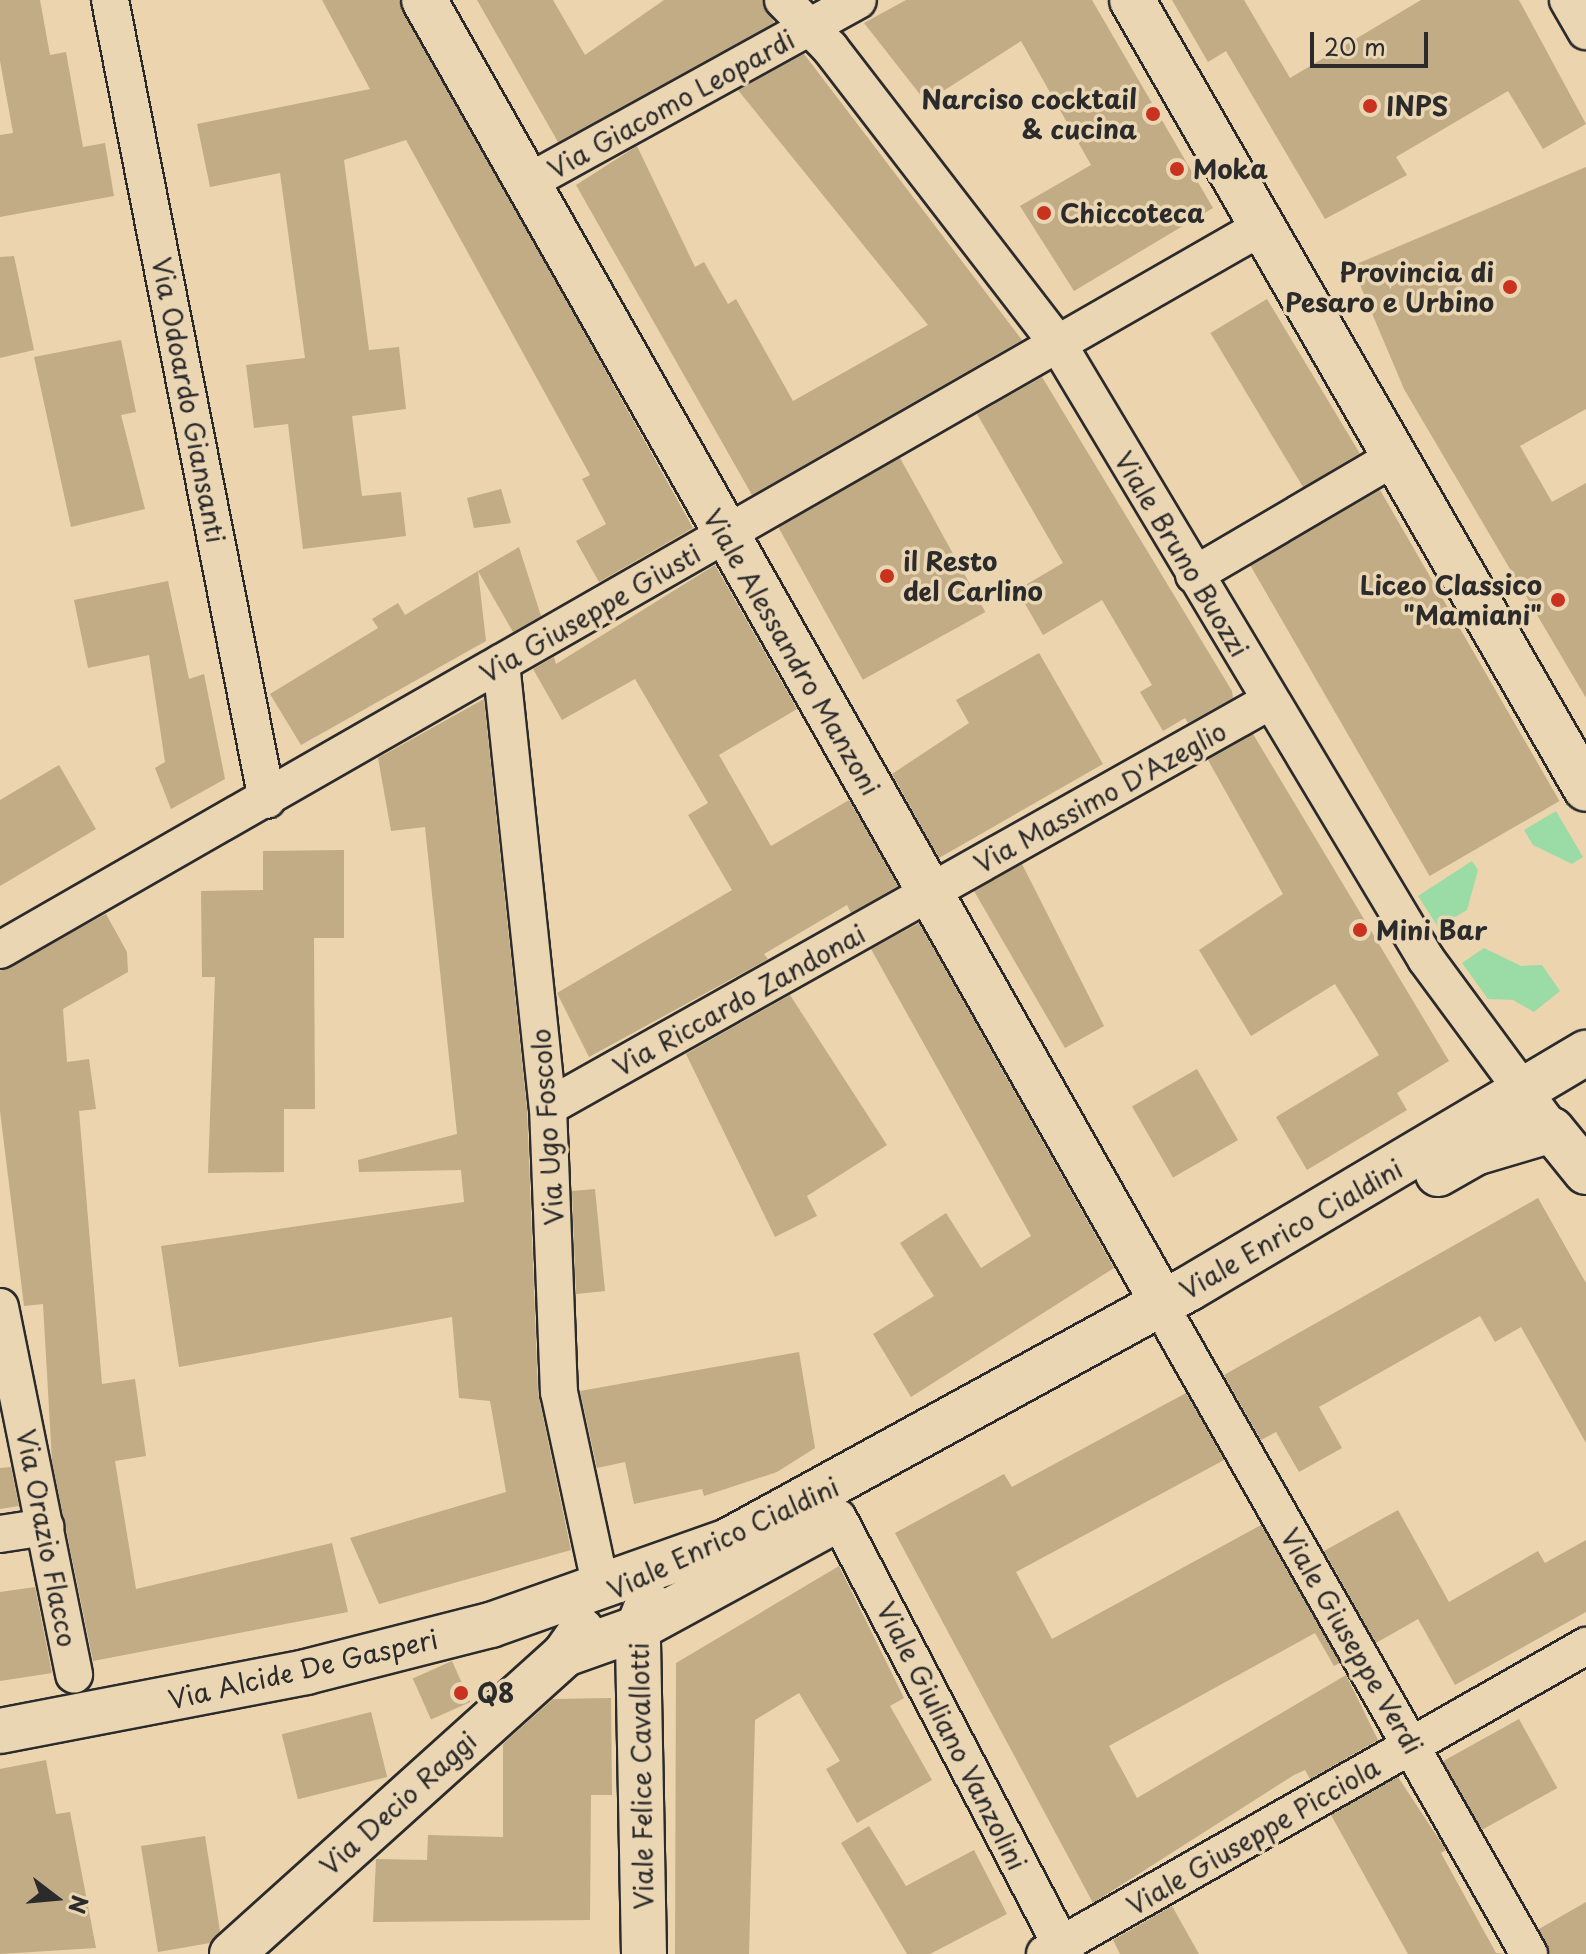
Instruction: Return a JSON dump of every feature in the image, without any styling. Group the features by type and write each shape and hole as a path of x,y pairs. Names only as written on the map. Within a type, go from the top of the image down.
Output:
{"street":[{"name":"Via Odoardo Giansanti","path":"110,0 267,800"},
{"name":"Viale Alessandro Manzoni","path":"424,0 525,184 1168,1316"},
{"name":"Viale Bruno Buozzi","path":"783,0 811,27 1058,344 1426,959 1519,1093 1552,1130"},
{"name":"Via Giacomo Leopardi","path":"525,184 858,0"},
{"path":"1132,0 1586,789"},
{"path":"1568,0 1586,31"},
{"name":"Via Giuseppe Giusti","path":"0,950 267,800 1263,226"},
{"path":"1194,575 1395,457"},
{"name":"Via Ugo Foscolo","path":"501,663 548,1107 559,1392 601,1588"},
{"name":"Via Massimo D'Azeglio","path":"930,893 1270,701"},
{"name":"Via Riccardo Zandonai","path":"548,1107 930,893"},
{"name":"Viale Enrico Cialdini","path":"565,1654 638,1628 838,1518 1168,1316 1586,1053"},
{"path":"1552,1130 1586,1172"},
{"name":"Viale Enrico Cialdini","path":"565,1654 601,1588 726,1542 1168,1316 1475,1153 1552,1130"},
{"name":"Via Orazio Flacco","path":"0,1307 74,1675"},
{"name":"Viale Giuseppe Verdi","path":"1168,1316 1529,1954"},
{"name":"Viale Giuliano Vanzolini","path":"838,1518 1057,1951"},
{"path":"0,1534 45,1527"},
{"name":"Viale Felice Cavallotti","path":"644,1954 638,1628 661,1587 726,1542"},
{"name":"Via Alcide De Gasperi","path":"0,1731 306,1672 491,1625 601,1588"},
{"name":"Viale Giuseppe Picciola","path":"1057,1951 1586,1646"},
{"name":"Via Decio Raggi","path":"232,1954 565,1654"}],"green space":[{"path":"1556,811 1583,857 1572,864 1533,845 1524,830"},
{"path":"1472,861 1478,870 1467,910 1438,927 1418,896"},
{"path":"1484,948 1521,966 1542,965 1560,991 1534,1012 1513,1000 1488,999 1462,963"}],"building":[{"path":"0,0 40,0 50,55 66,52 83,147 105,143 114,196 0,217 0,135 13,133 0,61"},
{"path":"322,0 399,0 693,528 599,582 576,541 606,524 582,479 590,475 406,140 344,160 369,350 399,347 406,409 352,416 362,496 401,492 406,536 303,549 288,424 254,428 246,365 305,358 280,173 210,187 197,124 370,89"},
{"path":"477,0 553,0 585,55 664,0 763,0 774,23 558,142"},
{"path":"906,0 1092,0 1213,208 1074,291 1020,206 1091,165 1021,41 926,102 864,23"},
{"name":"INPS","path":"1172,0 1244,0 1290,78 1421,0 1519,0 1586,124 1543,149 1508,91 1396,157 1407,175 1325,219 1226,51 1208,62"},
{"path":"804,54 1022,340 752,495 576,185 637,146 695,267 704,262 728,304 736,299 793,401 928,325 738,90"},
{"path":"1586,167 1586,409 1520,446 1552,502 1586,483 1586,698 1404,389 1352,266"},
{"path":"14,256 34,350 0,358 0,257"},
{"path":"1267,299 1360,453 1303,487 1210,333"},
{"path":"121,340 136,412 121,415 145,509 71,527 34,357"},
{"path":"1042,377 1232,691 1233,698 1188,723 1185,718 1163,731 1140,692 1152,685 1102,600 1043,635 1017,590 1063,563 977,414"},
{"name":"il Resto del Carlino","path":"900,458 985,612 863,680 778,526"},
{"path":"501,489 511,523 474,528 467,498"},
{"path":"1380,490 1560,801 1430,876 1250,565"},
{"path":"519,547 541,616 513,632 478,571"},
{"path":"715,565 797,709 719,755 771,846 849,800 898,886 851,913 847,905 764,954 768,959 589,1057 557,993 732,890 688,815 708,803 635,679 562,720 533,669 554,657 556,664"},
{"path":"478,571 486,641 301,745 270,694 378,628 372,619 398,603 405,615"},
{"path":"168,581 189,679 204,674 225,779 171,809 155,768 165,762 149,655 88,668 74,600"},
{"path":"1039,653 1103,764 939,858 892,774 969,723 956,700"},
{"path":"484,699 527,1109 538,1393 571,1550 379,1604 350,1538 506,1492 490,1401 459,1398 452,1317 179,1367 161,1246 464,1202 461,1170 359,1172 358,1160 457,1134 425,827 391,831 378,758"},
{"path":"1253,734 1449,1061 1397,1093 1407,1110 1307,1170 1276,1117 1379,1055 1335,984 1251,1036 1199,950 1283,894 1208,760"},
{"path":"59,765 96,829 0,886 0,800"},
{"path":"344,850 344,938 314,938 315,1109 284,1109 284,1172 208,1173 215,977 202,977 201,891 263,890 263,851"},
{"path":"1022,864 1104,1026 1065,1048 974,891"},
{"path":"106,914 127,952 128,972 63,1009 67,1062 89,1059 96,1109 79,1111 102,1384 135,1379 146,1456 115,1461 136,1589 332,1543 348,1612 93,1661 52,1461 43,1304 24,1306 0,1111 0,971"},
{"path":"919,923 1114,1268 911,1397 873,1334 934,1296 900,1243 946,1213 981,1268 1031,1236 871,949"},
{"path":"790,995 887,1145 807,1196 817,1216 775,1237 686,1054"},
{"path":"1197,1069 1238,1140 1173,1178 1132,1106"},
{"path":"595,1189 605,1291 576,1294 572,1191"},
{"path":"1538,1198 1586,1283 1586,1443 1521,1327 1495,1342 1480,1316 1319,1407 1342,1448 1299,1472 1276,1432 1261,1440 1224,1375"},
{"path":"799,1352 815,1448 777,1472 704,1496 702,1489 634,1504 625,1462 597,1468 580,1391"},
{"path":"1186,1393 1224,1460 1016,1572 1052,1639 1261,1525 1340,1663 1334,1666 1315,1633 1109,1746 1137,1798 1346,1675 1378,1740 1310,1779 1305,1770 1294,1775 1093,1903 895,1533 1004,1474 1012,1487"},
{"path":"11,1467 19,1506 0,1509 0,1468"},
{"path":"1398,1510 1449,1602 1538,1551 1545,1563 1586,1540 1586,1612 1455,1685 1418,1619 1376,1643 1324,1551"},
{"path":"839,1566 904,1698 890,1706 932,1780 857,1823 826,1769 840,1761 799,1693 755,1720 749,1954 675,1954 676,1663"},
{"path":"35,1587 52,1673 0,1681 0,1592"},
{"path":"452,1661 470,1702 431,1720 413,1678"},
{"path":"611,1698 612,1795 591,1795 590,1920 373,1922 376,1859 427,1860 428,1835 503,1837 503,1744 553,1699"},
{"path":"371,1712 387,1777 298,1799 282,1734"},
{"path":"1519,1719 1557,1788 1481,1830 1443,1761"},
{"path":"46,1760 56,1814 70,1812 96,1948 0,1954 0,1769"},
{"path":"1398,1777 1446,1850 1441,1853 1496,1953 1505,1954 1408,1954 1331,1815"},
{"path":"869,1826 906,1886 974,1850 1007,1914 930,1954 907,1954 841,1843"},
{"path":"205,1836 220,1931 210,1943 158,1952 141,1846"},
{"path":"1586,1902 1586,1954 1550,1954 1539,1929"},
{"path":"1172,1906 1199,1954 1120,1954 1113,1940"}],"place":[{"name":"INPS","path":"1370,106"},
{"name":"Narciso cocktail & cucina","path":"1153,114"},
{"name":"Moka","path":"1177,169"},
{"name":"Chiccoteca","path":"1044,213"},
{"name":"Provincia di Pesaro e Urbino","path":"1510,287"},
{"name":"il Resto del Carlino","path":"887,576"},
{"name":"Liceo Classico \"Mamiani\"","path":"1558,600"},
{"name":"Mini Bar","path":"1360,930"},
{"name":"Q8","path":"461,1693"}]}
